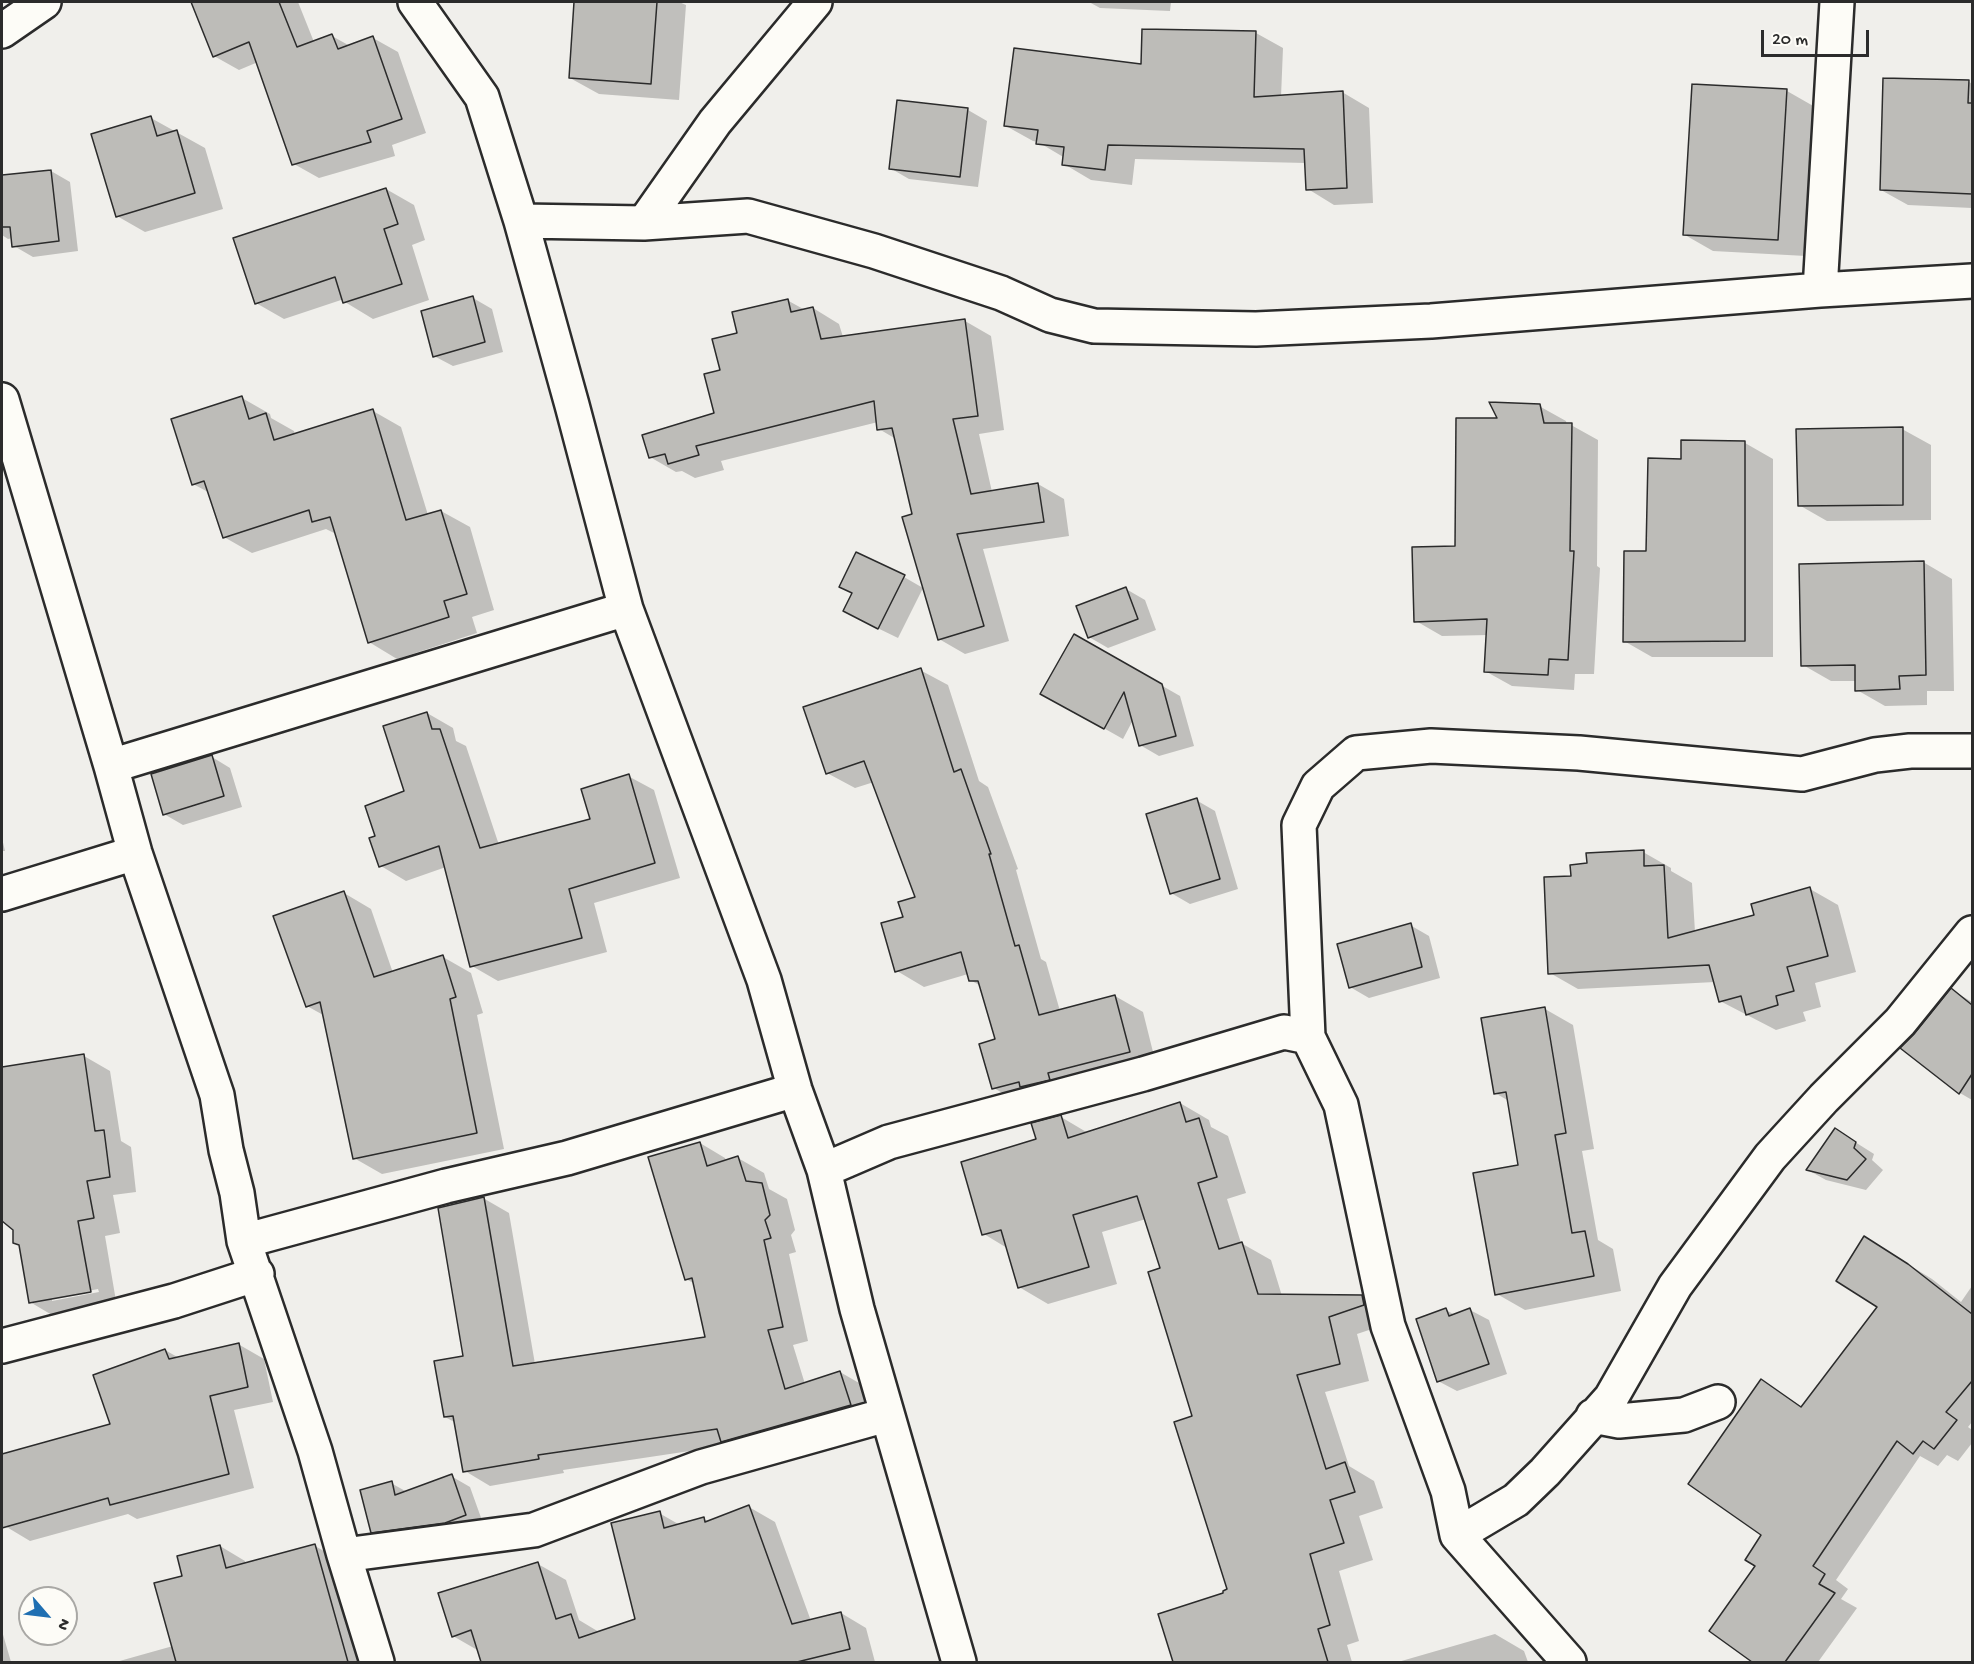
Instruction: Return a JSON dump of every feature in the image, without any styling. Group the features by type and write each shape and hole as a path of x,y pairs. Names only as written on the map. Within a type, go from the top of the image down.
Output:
{"street":[{"path":"2,31 44,2"},
{"path":"415,2 482,97 521,221 626,609 764,980 795,1090 824,1170 857,1309 886,1415 959,1662"},
{"path":"644,223 715,122 815,2"},
{"path":"1820,290 1837,2"},
{"path":"521,221 644,223 748,216 874,251 1001,293 1050,315 1094,326 1256,329 1431,321 1820,290 1972,281"},
{"path":"2,400 135,853 217,1095 226,1150 237,1193 244,1241 315,1451 377,1662"},
{"path":"111,765 626,609"},
{"path":"1569,1662 1457,1535 1448,1491 1389,1326 1341,1105 1308,1037 1299,825 1318,786 1356,753 1431,746 1545,752 1802,774 1875,755 1972,751"},
{"path":"2,894 135,853"},
{"path":"1457,1535 1516,1500 1545,1472 1611,1398 1675,1286 1770,1157 1824,1098 1900,1022 1972,933"},
{"path":"824,1170 889,1142 1143,1074 1284,1032 1308,1037"},
{"path":"244,1241 446,1186 567,1158 795,1090"},
{"path":"2,1346 174,1301 257,1274"},
{"path":"1593,1416 1619,1421 1684,1414 1718,1402"},
{"path":"344,1555 534,1530 701,1467 886,1415"}],"building":[{"path":"191,2 279,2 297,47 332,34 338,49 373,36 402,119 367,131 371,142 292,165 249,42 213,57"},
{"path":"574,2 657,2 651,84 569,78"},
{"path":"1142,29 1256,31 1254,97 1343,91 1347,188 1306,190 1304,149 1108,145 1105,170 1062,165 1064,147 1036,144 1038,130 1004,126 1014,48 1141,64"},
{"path":"1883,78 1969,80 1968,103 1972,103 1972,194 1880,190"},
{"path":"1692,84 1787,89 1778,240 1683,235"},
{"path":"897,100 968,108 960,177 889,169"},
{"path":"151,116 157,136 177,130 195,193 116,217 91,134"},
{"path":"51,170 59,241 12,247 10,227 2,227 2,175"},
{"path":"386,188 398,224 384,229 402,284 343,303 335,277 255,304 233,238"},
{"path":"473,296 485,342 433,357 421,311"},
{"path":"788,299 791,312 813,307 821,339 965,319 978,416 953,419 971,494 1038,483 1044,522 957,534 984,626 938,640 902,517 912,514 892,428 877,430 874,401 696,446 699,455 668,464 665,454 649,458 642,435 714,413 704,374 720,370 712,339 737,333 732,312"},
{"path":"242,396 249,419 266,413 274,440 373,409 406,520 441,510 467,594 444,601 449,617 368,643 330,517 312,522 309,510 223,538 204,481 192,485 171,419"},
{"path":"1489,402 1540,404 1544,423 1572,423 1570,551 1574,551 1568,660 1549,659 1548,675 1484,672 1487,619 1414,622 1412,547 1455,546 1456,418 1497,418"},
{"path":"1903,427 1903,505 1798,506 1796,429"},
{"path":"1681,440 1745,441 1745,641 1623,642 1624,551 1646,551 1648,458 1681,459"},
{"path":"856,552 905,575 878,629 843,611 852,593 839,587"},
{"path":"1924,561 1926,675 1899,676 1900,689 1855,691 1855,665 1801,666 1799,564"},
{"path":"1126,587 1138,619 1088,638 1076,606"},
{"path":"1074,634 1162,684 1176,736 1139,746 1124,692 1104,729 1040,694"},
{"path":"921,668 954,772 961,769 991,854 989,854 1015,946 1019,945 1039,1015 1115,995 1130,1052 1048,1073 1050,1080 1020,1087 1019,1082 992,1089 979,1044 995,1039 978,981 969,981 961,952 895,972 881,923 903,917 898,902 915,897 864,761 826,774 803,707"},
{"path":"427,712 432,729 440,729 480,848 590,819 581,789 629,774 655,863 569,889 582,938 470,967 439,846 379,867 369,838 375,836 365,806 404,791 383,726"},
{"path":"212,755 224,796 163,815 151,774"},
{"path":"1197,798 1220,879 1170,894 1146,814"},
{"path":"1644,850 1644,866 1664,865 1668,938 1754,915 1751,904 1810,887 1828,956 1787,967 1794,991 1776,996 1778,1005 1746,1015 1741,996 1719,1002 1709,965 1548,974 1544,877 1571,876 1570,865 1587,863 1586,853"},
{"path":"344,891 374,977 443,955 456,997 450,999 477,1133 353,1159 320,1002 306,1007 273,916"},
{"path":"1411,923 1422,967 1349,988 1337,944"},
{"path":"1951,988 1972,1005 1972,1074 1959,1094 1900,1048"},
{"path":"1545,1007 1566,1133 1555,1135 1572,1233 1585,1231 1594,1276 1495,1295 1473,1173 1518,1165 1506,1092 1494,1094 1481,1018"},
{"path":"84,1054 95,1131 104,1130 110,1177 87,1181 94,1218 78,1221 91,1292 29,1303 19,1245 13,1243 13,1230 2,1221 2,1067"},
{"path":"1180,1102 1186,1122 1199,1118 1217,1177 1198,1183 1219,1249 1242,1242 1258,1294 1362,1295 1364,1305 1329,1317 1340,1364 1297,1375 1326,1469 1345,1462 1355,1492 1330,1500 1344,1543 1310,1554 1330,1625 1318,1629 1328,1662 1173,1662 1158,1614 1223,1593 1227,1589 1174,1422 1192,1416 1148,1272 1160,1268 1137,1196 1073,1215 1089,1267 1018,1288 1001,1230 982,1235 961,1162 1036,1139 1031,1123 1061,1115 1068,1138"},
{"path":"1835,1128 1856,1142 1854,1148 1866,1159 1847,1180 1806,1170"},
{"path":"700,1142 707,1166 738,1156 746,1181 762,1183 770,1215 765,1220 771,1238 764,1240 783,1327 768,1330 785,1389 840,1371 851,1405 721,1442 717,1429 538,1455 539,1459 463,1472 453,1416 444,1417 434,1361 463,1356 438,1208 484,1197 513,1366 705,1337 692,1278 685,1280 648,1157"},
{"path":"1864,1236 1908,1264 1972,1314 1972,1381 1946,1412 1957,1420 1934,1449 1923,1441 1913,1454 1897,1441 1813,1566 1825,1574 1819,1584 1835,1593 1785,1662 1752,1662 1709,1631 1755,1566 1745,1560 1761,1535 1688,1484 1761,1379 1801,1407 1877,1307 1836,1281"},
{"path":"1446,1308 1449,1316 1470,1308 1489,1364 1437,1382 1416,1319"},
{"path":"239,1343 248,1387 210,1396 229,1474 110,1505 108,1498 2,1528 2,1454 110,1424 93,1375 165,1349 169,1359"},
{"path":"452,1474 466,1515 445,1523 371,1533 360,1490 392,1481 395,1495"},
{"path":"749,1505 792,1624 841,1612 850,1649 797,1662 481,1662 471,1630 452,1637 438,1593 538,1562 556,1619 571,1614 579,1638 635,1619 611,1523 660,1511 664,1528 704,1517 705,1522"},
{"path":"315,1544 348,1662 176,1662 154,1583 182,1576 177,1556 220,1545 226,1568"}]}
